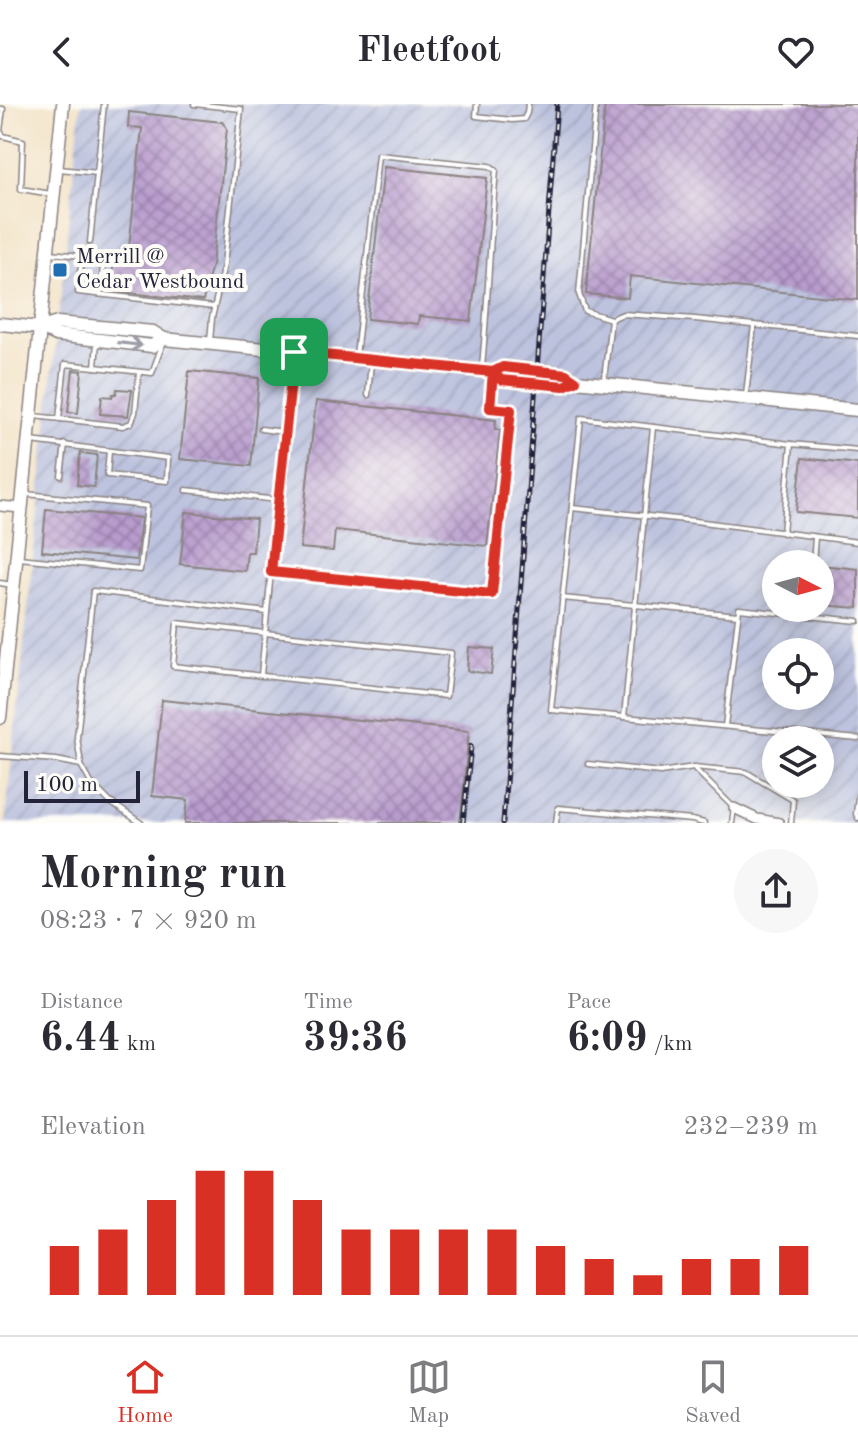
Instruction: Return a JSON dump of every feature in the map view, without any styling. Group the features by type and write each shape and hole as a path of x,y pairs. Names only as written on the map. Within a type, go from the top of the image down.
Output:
{"main road":[{"path":"0,718 63,104"},
{"path":"41,328 58,323 139,330 153,332 164,339 487,372 501,380 564,386 576,381 858,410"},
{"path":"0,324 41,328 56,335 152,346 164,339"}],"street":[{"path":"271,572 294,352"},
{"path":"0,506 21,508"},
{"path":"734,808 757,819 779,823"}],"lane":[{"path":"90,242 104,104"},
{"path":"194,104 241,106 224,264 209,343"},
{"path":"477,104 476,116 512,120 524,119 528,104"},
{"path":"596,104 579,294 585,311 611,319 623,314 858,336"},
{"path":"0,109 3,109 0,131 3,136 23,141 21,189 53,194"},
{"path":"261,675 271,572 492,594 511,410 490,408 487,372 490,238 496,170 490,166 378,155 356,358"},
{"path":"56,169 97,173"},
{"path":"48,253 104,258 100,294"},
{"path":"82,256 78,292 214,307"},
{"path":"604,384 611,319"},
{"path":"746,398 754,325"},
{"path":"59,419 65,364 152,373 164,339"},
{"path":"95,367 98,340"},
{"path":"368,395 372,360"},
{"path":"32,416 123,426 131,423 139,373"},
{"path":"858,450 581,418 551,710 858,739"},
{"path":"624,717 653,427"},
{"path":"261,429 286,432"},
{"path":"29,441 168,458 167,481 107,475 109,451"},
{"path":"61,476 65,444"},
{"path":"783,533 791,444"},
{"path":"186,490 278,500"},
{"path":"17,558 140,570 147,506 23,494"},
{"path":"572,508 858,542"},
{"path":"814,550 815,537"},
{"path":"0,583 14,585"},
{"path":"141,823 110,802 91,783 81,765 77,737 93,591 267,612"},
{"path":"562,598 738,615"},
{"path":"725,726 739,609 762,611"},
{"path":"834,619 858,621"},
{"path":"177,623 265,633 451,653 446,696 173,666 177,623"},
{"path":"0,756 81,765"},
{"path":"588,764 660,772 694,767 746,772 793,800 791,823"},
{"path":"694,767 734,808 732,823"},
{"path":"858,796 858,817"},
{"path":"556,823 558,808 704,823"}],"shaded area":[{"path":"81,104 858,104 858,823 5,823"}],"building":[{"path":"605,104 858,104 858,300 630,276 628,298 586,294"},
{"path":"129,112 222,122 227,128 212,265 203,301 111,291 114,255 128,256 142,128 128,127"},
{"path":"384,167 487,178 471,321 419,316 418,324 367,319"},
{"path":"73,370 82,371 78,413 68,412"},
{"path":"189,371 259,378 251,466 180,459"},
{"path":"117,389 132,390 128,416 100,414 102,396 112,397"},
{"path":"316,401 496,420 495,429 500,430 487,546 335,530 333,551 300,548"},
{"path":"80,453 97,455 94,487 77,485"},
{"path":"802,458 858,464 858,518 796,512"},
{"path":"46,509 141,518 136,560 42,551"},
{"path":"186,512 256,519 253,552 247,552 245,571 180,564"},
{"path":"834,566 858,569 858,608 834,606"},
{"path":"469,647 494,649 491,674 467,671"},
{"path":"162,700 469,731 460,823 185,823 188,800 152,796"}],"railway":[{"path":"503,823 557,104"},
{"path":"463,823 471,746"}],"place":[{"name":"Merrill @ Cedar Westbound","path":"60,270"}],"route":[{"path":"294,352 271,572 492,594 511,410 490,408 493,372 503,367 566,374 576,381 564,386 501,380 493,372 294,352"}]}
